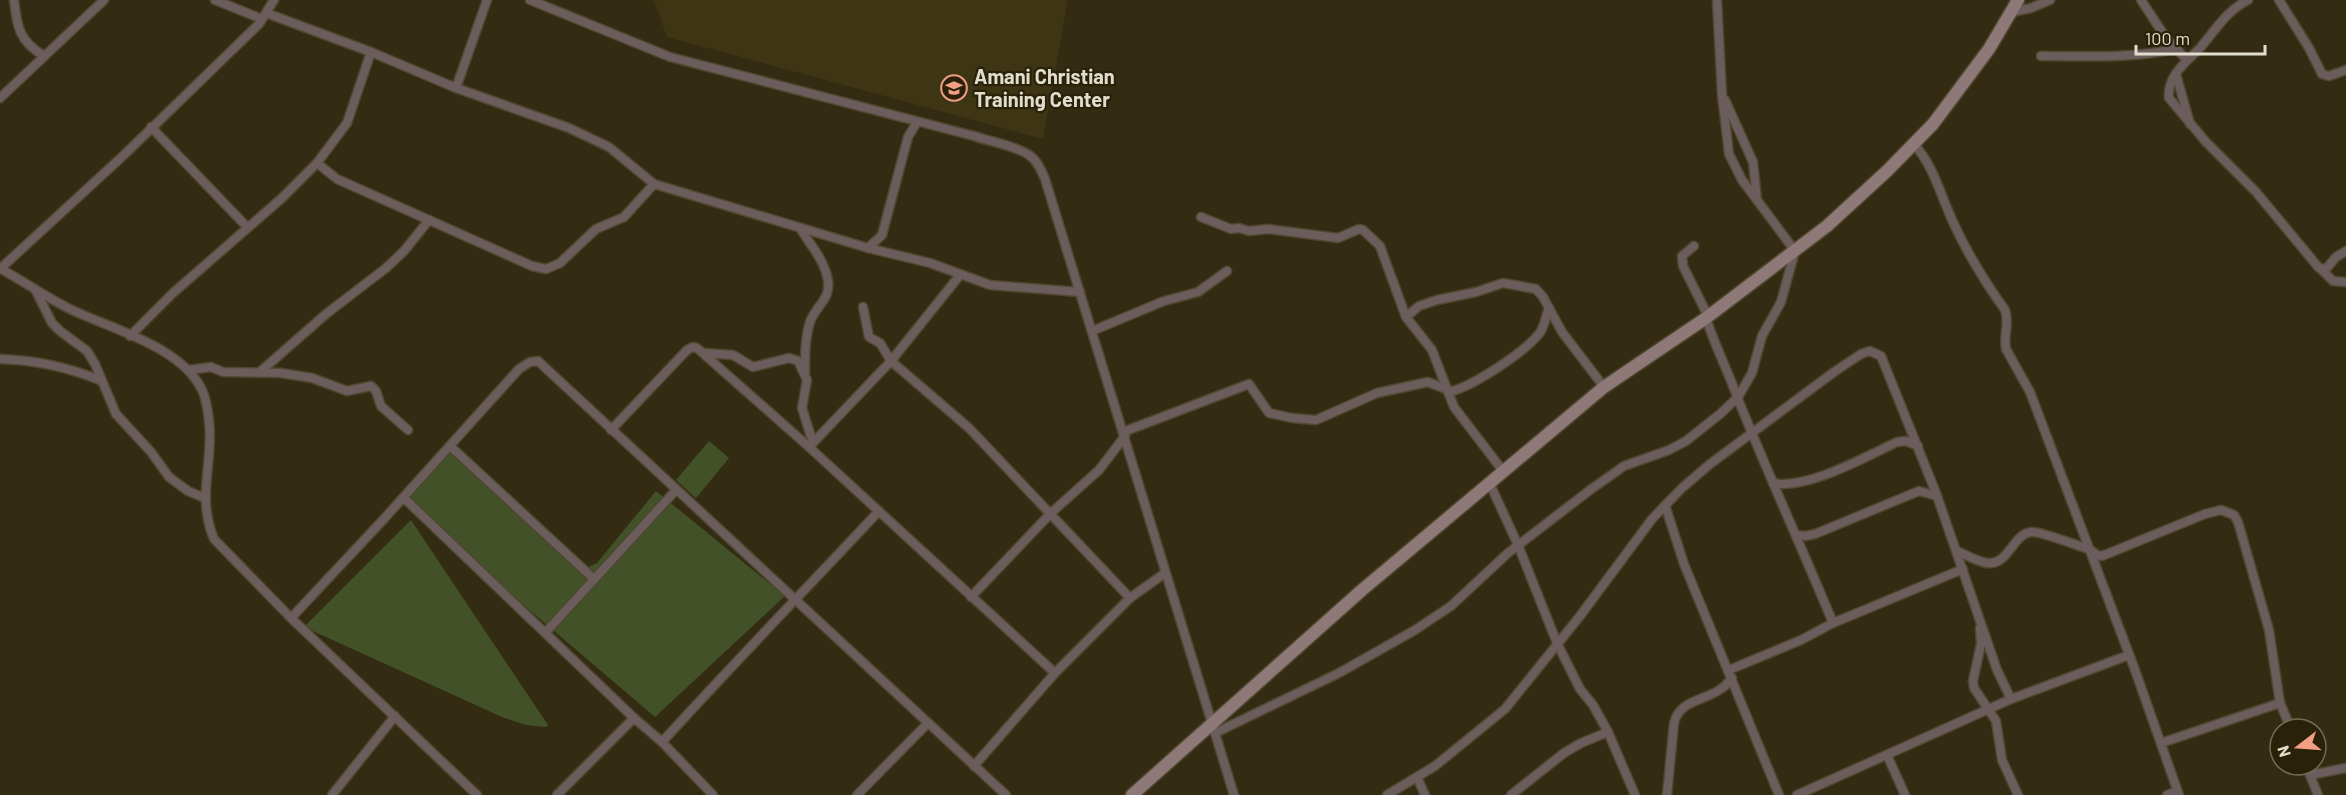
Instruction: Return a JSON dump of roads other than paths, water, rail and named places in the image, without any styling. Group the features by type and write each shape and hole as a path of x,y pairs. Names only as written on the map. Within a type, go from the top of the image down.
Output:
{"street":[{"path":"14,0 18,30 30,46 44,56"},
{"path":"0,98 104,0"},
{"path":"215,0 371,52 456,88 569,128 609,147 654,184 868,248 930,263 990,285 1080,292"},
{"path":"274,0 264,16 151,127 40,234 0,269 67,307 173,356 188,370 203,390 210,422 205,498 209,527 214,539 291,618 477,795"},
{"path":"456,88 487,0"},
{"path":"530,0 670,57 1018,150 1035,160 1045,179 1234,795"},
{"path":"1717,0 1722,95 1729,154 1735,169 1795,251"},
{"path":"1132,795 1214,729 1302,642 1604,387 1707,317 1827,226 1913,143 1959,91 1978,61 1989,49 2018,0"},
{"path":"2011,12 2022,11 2050,0"},
{"path":"2141,0 2175,50 2186,59"},
{"path":"2248,0 2237,3 2198,49 2186,59 2168,90 2169,98 2190,124 2244,179 2322,270 2333,281 2346,282"},
{"path":"2279,0 2314,56 2322,74 2329,76 2346,70"},
{"path":"2041,56 2104,58 2150,55 2175,50"},
{"path":"130,336 246,227 282,198 317,163 347,123 371,52"},
{"path":"2176,74 2190,124"},
{"path":"1722,95 1754,162 1757,201"},
{"path":"868,248 879,241 882,235 908,137 917,122"},
{"path":"151,127 246,227"},
{"path":"1913,143 1929,163 1955,227 2005,310 2008,319 2004,341 2006,349 2030,392 2129,655 2178,793 2167,795"},
{"path":"317,163 338,179 532,266 546,269 561,263 596,229 620,220 654,184"},
{"path":"1201,217 1231,229 1239,228 1250,231 1268,229 1338,238 1359,229 1363,230 1380,246 1406,316 1432,350 1447,391 1459,414 1503,471"},
{"path":"261,371 326,314 386,268 404,251 429,220"},
{"path":"800,228 820,259 828,283 823,302 812,316 808,329 805,374"},
{"path":"1694,246 1682,256 1683,266 1707,317 1720,358 1738,397 1751,435 1833,623"},
{"path":"1214,729 1330,677 1415,630 1451,606 1518,546 1624,466 1669,450 1696,434 1738,397 1752,373 1762,336 1781,302 1795,251"},
{"path":"2322,270 2329,266 2336,256 2346,251"},
{"path":"1092,331 1164,301 1198,292 1227,271"},
{"path":"811,445 891,361 960,275"},
{"path":"1406,316 1419,306 1508,282 1536,289 1550,308 1562,333 1604,387"},
{"path":"36,290 52,323 87,351 116,414 138,436 169,477 188,491 205,498"},
{"path":"863,307 869,337 880,343 891,361 969,428 1130,598"},
{"path":"971,597 1051,513 1103,466 1124,434 1249,384 1269,413 1311,420 1377,393 1428,382 1447,391 1472,384 1536,337 1543,327 1550,308"},
{"path":"611,430 687,350 695,347 811,445 971,597 1055,673"},
{"path":"1387,795 1452,753 1505,709 1665,505 1704,469 1834,372 1861,354 1870,351 1881,356 1918,446 1998,670 2012,699"},
{"path":"704,353 734,355 753,367 794,359 798,361 807,380 802,412 811,445"},
{"path":"0,359 51,363 102,381"},
{"path":"291,618 404,498 519,369 538,361 1006,795"},
{"path":"188,370 210,367 223,372 261,371 312,378 347,391 371,386 376,391 381,406 408,430"},
{"path":"1773,483 1798,484 1846,466 1897,442 1906,441 1918,446"},
{"path":"450,446 594,579"},
{"path":"1489,482 1518,546 1557,643 1580,689 1593,705 1608,732 1635,795"},
{"path":"545,633 676,490"},
{"path":"1796,535 1815,534 1919,491 1937,496"},
{"path":"404,498 634,718 662,742 713,795"},
{"path":"1665,505 1684,564 1779,795"},
{"path":"1957,551 1992,563 2004,557 2022,536 2033,532 2089,549 2102,556 2205,514 2221,510 2234,515 2252,566 2269,630 2280,703 2286,717"},
{"path":"662,742 879,511"},
{"path":"1667,795 1674,723 1676,715 1685,706 1721,689 1730,674 1833,623 1963,569"},
{"path":"974,766 1055,673 1130,598 1166,573"},
{"path":"1978,615 1981,644 1973,681 1978,696 1989,709 1998,726 2006,771 2018,795"},
{"path":"1797,795 2012,699 2129,655"},
{"path":"2161,744 2280,703"},
{"path":"332,795 395,716"},
{"path":"557,795 634,718"},
{"path":"857,795 928,723"},
{"path":"1511,795 1564,753 1581,742 1608,732"},
{"path":"1887,754 1905,795"},
{"path":"2328,772 2346,768"},
{"path":"1417,777 1425,795"},
{"path":"2311,777 2318,795"}],"place":[{"name":"Amani Christian Training Center","path":"954,88"}]}
